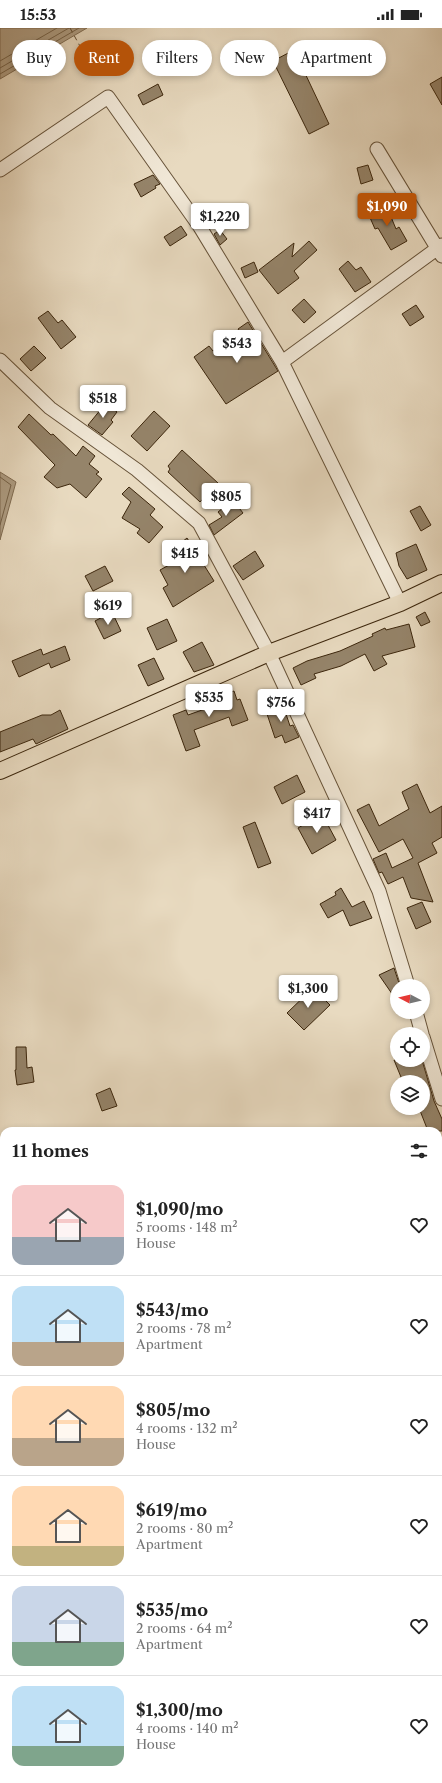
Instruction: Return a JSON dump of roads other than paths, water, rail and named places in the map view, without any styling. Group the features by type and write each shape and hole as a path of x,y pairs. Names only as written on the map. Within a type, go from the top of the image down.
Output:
{"main road":[{"path":"0,771 269,653 400,603 442,583"}],"street":[{"path":"0,170 108,97 200,227 282,362 400,603"},
{"path":"282,362 440,250 377,149"},
{"path":"0,360 50,408 137,470 199,523 269,653 379,891 406,979"},
{"path":"430,1059 442,1099"}],"water":[{"path":"0,28 87,28 66,40 12,40 12,72 0,79"},
{"path":"0,472 16,482 0,540"}]}
